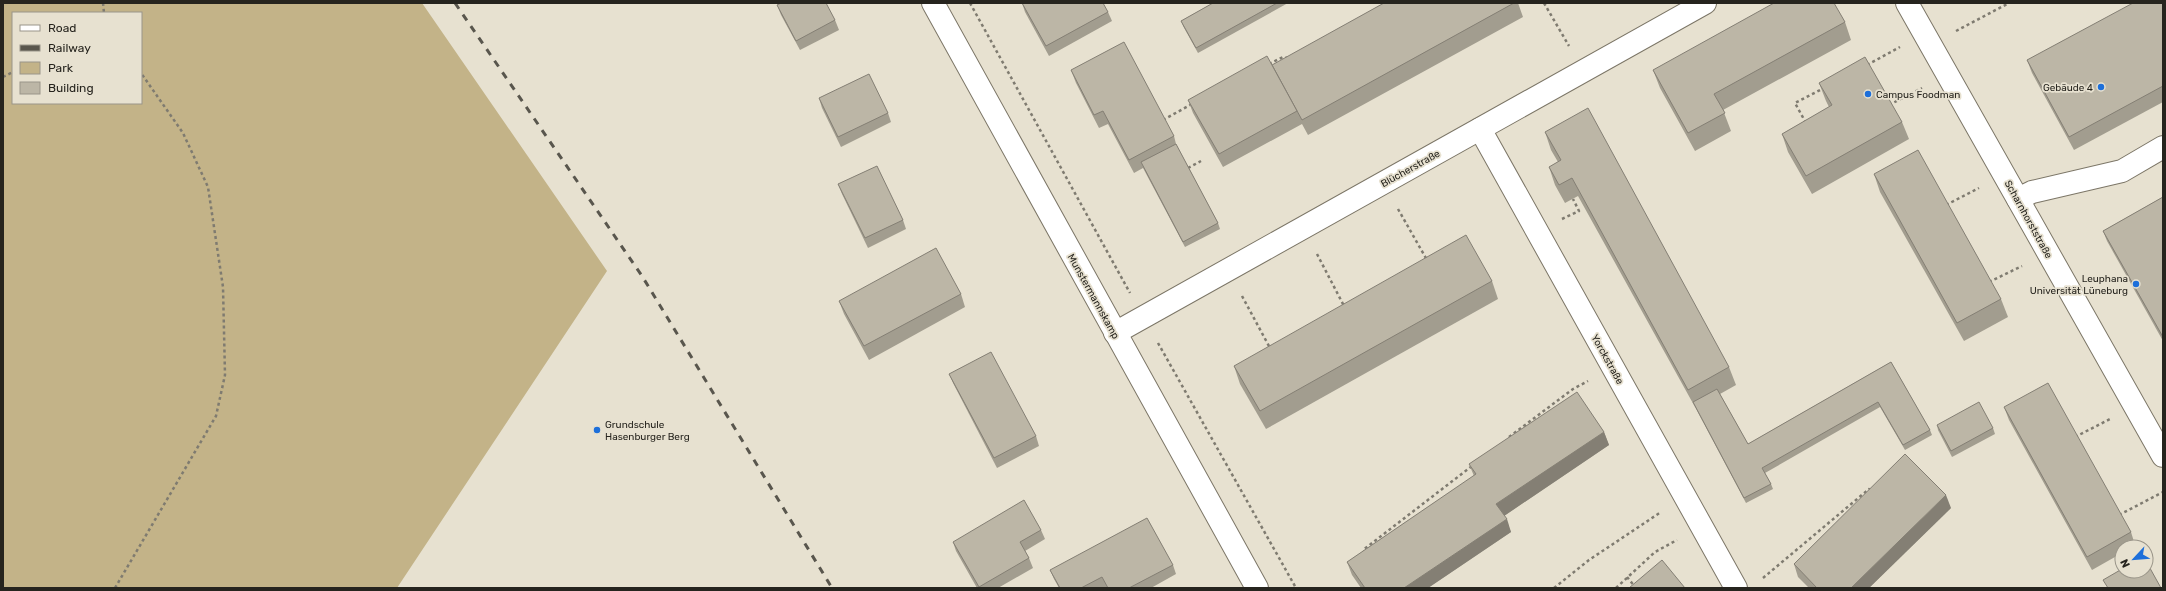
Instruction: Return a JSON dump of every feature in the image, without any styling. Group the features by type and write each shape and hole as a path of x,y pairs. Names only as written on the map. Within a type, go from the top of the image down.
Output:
{"street":[{"name":"Munstermannskamp","path":"933,3 1257,588"},
{"name":"Blücherstraße","path":"1115,333 1705,3"},
{"name":"Scharnhorststraße","path":"1907,3 2163,456"},
{"name":"Yorckstraße","path":"1480,129 1736,588"},
{"path":"2018,199 2032,192 2122,171 2163,147"}],"path":[{"path":"1544,3 1584,71"},
{"path":"1964,27 2009,3"},
{"path":"1863,67 1925,34"},
{"path":"1263,67 1283,57 1290,59"},
{"path":"3,77 12,72"},
{"path":"115,588 216,416 225,375 223,287 208,186 182,133 142,74"},
{"path":"1889,106 1947,74"},
{"path":"1806,124 1795,103 1829,85"},
{"path":"1163,120 1195,102"},
{"path":"1188,168 1201,161"},
{"path":"1946,206 2004,174"},
{"path":"1383,183 1427,262"},
{"path":"1303,228 1345,308"},
{"path":"1989,283 2048,253"},
{"path":"1228,270 1271,349"},
{"path":"1509,438 1573,389 1614,368"},
{"path":"2075,437 2135,406"},
{"path":"1547,409 1550,413"},
{"path":"1367,556 1363,550 1478,462"},
{"path":"1757,583 1869,489 1874,493"},
{"path":"2119,516 2163,492"},
{"path":"1434,496 1438,501"},
{"path":"1554,588 1646,520 1686,498"},
{"path":"1616,588 1655,552 1701,526"},
{"path":"1810,540 1815,544"},
{"path":"1627,577 1636,588"}],"green space":[{"path":"3,3 422,3 607,271 397,588 3,588"}],"building":[{"path":"781,3 826,3 835,20 796,41 777,5"},
{"path":"1022,3 1103,3 1108,12 1046,46"},
{"path":"1213,3 1277,3 1196,48 1181,21"},
{"path":"1384,3 1514,3 1302,120 1272,65"},
{"path":"1774,3 1834,3 1845,22 1714,94 1725,113 1688,133 1653,70"},
{"name":"Gebäude 4","path":"2133,3 2163,3 2163,86 2069,137 2027,60"},
{"path":"1124,42 1174,136 1129,160 1103,111 1094,115 1071,70"},
{"path":"1267,56 1297,111 1219,154 1188,100"},
{"path":"1865,57 1902,122 1806,176 1782,134 1832,105 1819,83"},
{"path":"869,74 888,113 838,137 819,98"},
{"path":"1588,108 1729,367 1688,390 1572,178 1559,185 1549,167 1561,160 1545,132"},
{"path":"1176,144 1218,223 1183,242 1141,162"},
{"path":"1918,150 2001,299 1957,323 1874,174"},
{"path":"877,166 903,220 865,238 838,184"},
{"path":"2163,197 2163,337 2103,231"},
{"path":"1466,235 1492,281 1260,411 1234,366"},
{"path":"936,248 961,294 864,346 839,301"},
{"path":"991,352 1036,436 994,458 949,374"},
{"path":"1891,362 1930,430 1903,445 1878,402 1762,468 1771,484 1744,498 1693,402 1717,389 1748,444"},
{"path":"2048,383 2131,532 2119,539 2114,539 2114,542 2087,557 2004,407"},
{"path":"1577,392 1604,432 1496,504 1507,519 1404,588 1365,588 1347,562 1476,474 1469,464"},
{"path":"1979,402 1993,428 1951,451 1937,425"},
{"path":"1905,454 1946,495 1851,588 1817,588 1794,564"},
{"path":"1024,500 1041,530 1020,542 1029,558 979,587 953,542"},
{"path":"1147,518 1173,565 1129,588 1108,588 1102,577 1081,588 1060,588 1050,570"},
{"path":"1662,560 1685,588 1629,588"},
{"path":"2114,574 2114,579 2154,579 2154,575 2161,588 2108,588 2103,580"}],"railway":[{"path":"455,3 642,276 832,588"}],"place":[{"name":"Gebäude 4","path":"2101,87"},
{"name":"Campus Foodman","path":"1868,94"},
{"name":"Leuphana Universität Lüneburg","path":"2136,284"},
{"name":"Grundschule Hasenburger Berg","path":"597,430"}]}
